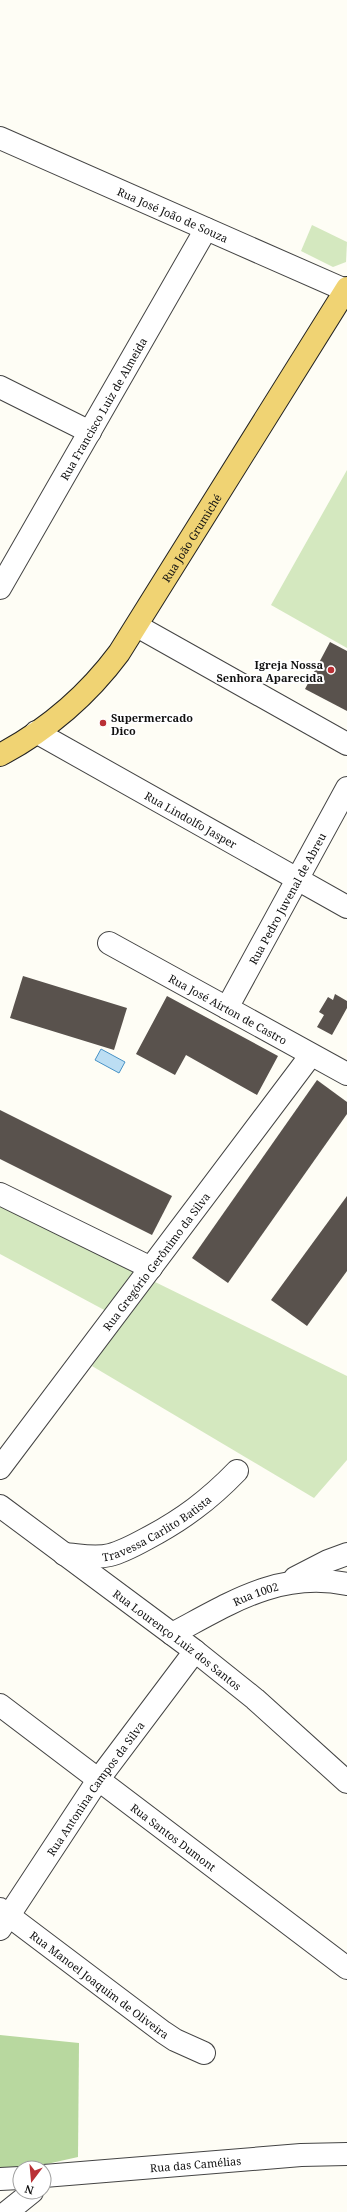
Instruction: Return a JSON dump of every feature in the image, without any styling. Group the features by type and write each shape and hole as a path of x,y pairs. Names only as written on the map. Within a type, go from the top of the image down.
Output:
{"main road":[{"name":"Rua João Grumiché","path":"0,755 52,722 88,692 114,659 137,626 346,289"}],"street":[{"name":"Rua José João de Souza","path":"0,138 346,289"},
{"name":"Rua Francisco Luiz de Almeida","path":"0,588 206,229"},
{"path":"0,387 90,432"},
{"path":"137,626 347,744"},
{"name":"Rua Lindolfo Jasper","path":"36,732 347,907"},
{"name":"Rua Pedro Juvenal de Abreu","path":"227,1008 347,788"},
{"name":"Rua José Airton de Castro","path":"109,943 347,1074"},
{"name":"Rua Gregório Gerônimo da Silva","path":"0,1468 311,1054"},
{"path":"0,1194 151,1268"},
{"name":"Travessa Carlito Batista","path":"64,1554 98,1557 110,1555 132,1546 194,1510 213,1495 237,1471"},
{"name":"Rua Lourenço Luiz dos Santos","path":"0,1506 195,1651 255,1699 347,1782"},
{"path":"289,1582 328,1561 347,1554"},
{"name":"Rua 1002","path":"172,1634 251,1593 289,1582 323,1580 347,1584"},
{"name":"Rua Antonina Campos da Silva","path":"3,1918 98,1780 195,1651"},
{"name":"Rua Santos Dumont","path":"0,1705 347,1968"},
{"name":"Rua Manoel Joaquim de Oliveira","path":"3,1918 163,2032 175,2040 204,2053"},
{"name":"Rua das Camélias","path":"52,2179 301,2155 347,2154"},
{"path":"0,2179 12,2178"},
{"path":"7,2212 22,2200"}],"green space":[{"path":"312,225 347,242 346,262 333,267 301,251"},
{"path":"347,470 347,648 271,605"},
{"path":"0,1201 140,1270 108,1312 0,1254"},
{"path":"151,1280 347,1376 347,1460 314,1498 92,1366"},
{"path":"0,2035 79,2043 78,2157 52,2163 52,2160 12,2160 12,2169 0,2169"}],"water":[{"path":"101,1049 125,1062 119,1073 95,1060"}],"building":[{"name":"Igreja Nossa Senhora Aparecida","path":"330,642 347,651 347,711 305,689"},
{"path":"23,976 127,1008 114,1050 10,1018"},
{"path":"335,994 347,1001 347,1008 332,1035 317,1027 324,1015 319,1012 328,997 333,1000"},
{"path":"167,996 278,1056 257,1095 186,1055 175,1075 136,1054"},
{"path":"317,1080 347,1102 347,1114 228,1283 192,1258"},
{"path":"0,1110 172,1196 152,1235 0,1159"},
{"path":"347,1196 347,1271 307,1326 271,1300"}],"place":[{"name":"Igreja Nossa Senhora Aparecida","path":"331,670"},
{"name":"Supermercado Dico","path":"103,723"}]}
